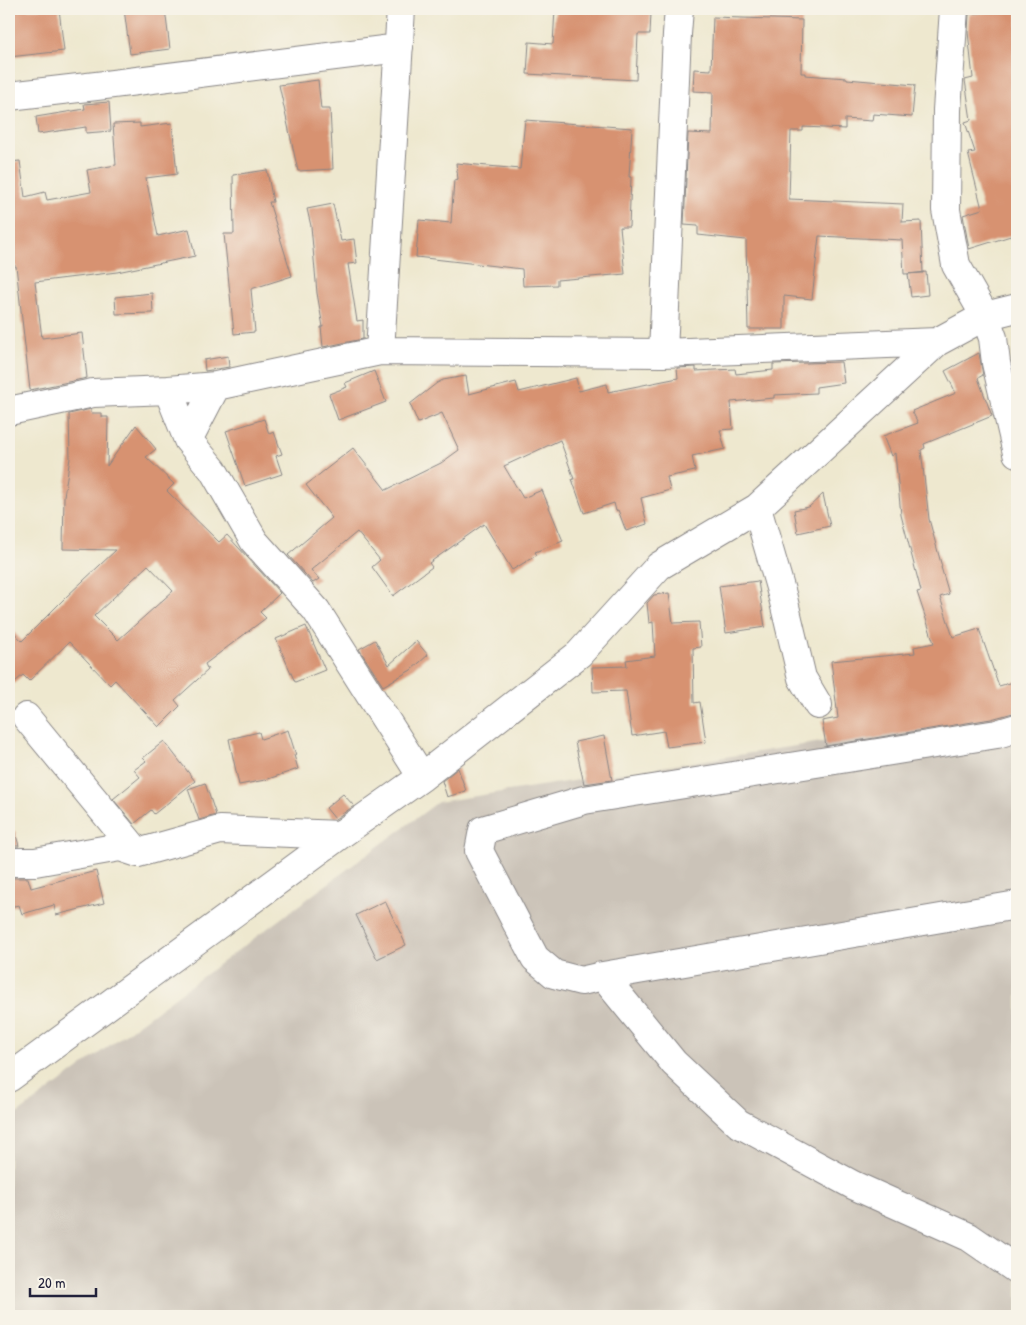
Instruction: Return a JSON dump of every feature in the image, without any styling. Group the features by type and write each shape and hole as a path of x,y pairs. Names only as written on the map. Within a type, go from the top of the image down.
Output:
{"street":[{"path":"380,351 401,9"},
{"path":"663,353 679,9"},
{"path":"954,9 947,110 946,210 956,265 985,316 993,338 998,370 1017,453"},
{"path":"9,96 399,48"},
{"path":"9,1078 422,777 579,654 658,566 757,508 937,342 985,316 1017,308"},
{"path":"9,412 92,393 216,386 380,351 663,353 937,342"},
{"path":"188,440 216,386"},
{"path":"168,390 188,440 213,470 254,541 316,610 422,777"},
{"path":"757,508 802,678 818,706"},
{"path":"26,717 138,852"},
{"path":"1017,728 997,734 584,800 483,830 479,851 535,958 554,974 581,981 1017,905"},
{"path":"9,862 34,862 120,847 138,852 220,830 340,835"},
{"path":"603,976 674,1062 738,1123 853,1185 969,1237 1017,1270"}],"shaded area":[{"path":"1017,701 1017,1316 9,1316 9,1120 438,802 898,730"}],"building":[{"path":"9,9 59,9 64,51 9,57"},
{"path":"124,9 165,9 170,49 130,54"},
{"path":"555,9 651,13 650,34 638,34 636,80 527,74 529,42 553,44"},
{"path":"1017,9 1017,54 1013,54 1017,77 1017,234 969,249 963,215 982,209 968,153 975,152 965,122 971,120 965,80 973,78 968,32 969,14"},
{"path":"713,17 802,20 801,73 805,73 805,75 915,85 912,117 873,114 872,121 845,119 845,129 803,127 803,131 791,131 789,199 903,204 902,222 921,221 923,273 904,274 902,240 819,236 812,299 784,296 784,329 748,329 746,240 698,235 698,226 684,225 688,133 712,134 713,92 693,91 694,69 711,70"},
{"path":"318,80 321,109 330,109 333,169 298,171 279,85"},
{"path":"109,102 111,131 86,133 86,127 38,134 36,117 85,109 84,104"},
{"path":"525,120 632,128 629,177 631,177 629,227 620,227 625,274 557,280 557,285 523,286 522,269 416,257 419,220 451,223 454,180 458,179 456,163 520,169"},
{"path":"140,123 140,127 172,123 177,174 146,178 158,236 189,229 195,256 117,272 35,282 42,338 82,333 87,378 30,390 16,266 9,267 9,162 20,161 25,197 45,192 47,200 91,192 87,170 116,165 113,124"},
{"path":"267,170 273,202 269,202 292,276 251,289 255,332 234,334 224,234 234,234 233,175"},
{"path":"333,204 341,241 354,239 357,263 348,264 357,321 363,320 363,339 323,347 321,327 323,327 317,293 311,226 307,209"},
{"path":"926,272 928,295 911,297 908,274"},
{"path":"152,293 153,313 116,314 115,297"},
{"path":"979,353 983,375 978,378 992,416 924,444 925,448 921,450 929,519 949,594 940,597 953,637 979,629 999,686 1017,681 1017,712 991,719 826,746 822,721 838,718 831,661 915,653 914,647 934,643 917,592 921,591 901,515 895,453 891,456 883,436 918,423 912,411 956,393 945,371"},
{"path":"228,356 229,367 205,371 204,360"},
{"path":"841,362 844,383 816,387 816,393 774,395 774,398 731,402 733,429 720,430 725,449 692,456 695,471 667,477 670,490 641,498 647,524 626,531 614,503 584,513 560,440 504,466 523,498 542,490 563,541 535,552 537,555 512,570 484,524 429,563 432,567 393,596 372,567 380,560 357,532 311,570 319,579 313,583 288,555 332,518 306,485 353,448 386,490 441,463 459,450 442,413 418,423 410,404 443,380 466,376 469,394 516,382 519,392 576,378 579,391 607,384 608,392 678,378 677,368 696,367 696,371 735,369 736,374 773,370 773,364"},
{"path":"374,371 386,402 338,420 329,394 347,387 345,383"},
{"path":"91,409 91,413 102,413 102,417 108,417 107,466 136,425 156,449 146,457 174,484 167,491 219,542 227,535 280,593 260,612 266,618 205,664 208,670 175,700 180,706 159,727 115,680 110,685 69,642 29,681 23,675 9,687 9,627 22,641 116,550 63,549 64,496 70,458 69,414","holes":["148,565 173,591 118,640 94,616"]},
{"path":"264,419 269,434 274,432 282,454 276,456 282,474 245,486 226,431"},
{"path":"823,494 830,526 798,533 794,510 809,507"},
{"path":"758,581 765,627 726,633 719,586"},
{"path":"669,593 673,623 699,622 701,647 693,648 694,703 700,702 706,742 667,747 664,731 632,736 626,691 593,692 592,667 627,666 626,660 655,656 653,622 649,623 647,603 654,595"},
{"path":"306,626 325,670 295,682 276,639"},
{"path":"375,640 389,665 416,641 428,655 411,670 383,686 359,649"},
{"path":"288,730 296,755 294,755 298,769 265,780 239,785 229,739 259,732 261,739"},
{"path":"604,736 612,780 584,784 575,742"},
{"path":"164,741 195,781 154,814 151,810 134,824 113,799 140,777 134,770 146,761 143,758"},
{"path":"458,768 466,791 447,797 442,781"},
{"path":"205,783 216,815 199,820 188,789"},
{"path":"343,794 354,806 335,819 326,808"},
{"path":"15,831 19,846 9,846 9,832"},
{"path":"96,871 104,903 56,915 54,905 22,914 19,905 9,907 9,878 28,878 31,888"},
{"path":"385,901 406,945 377,959 356,915"}]}
